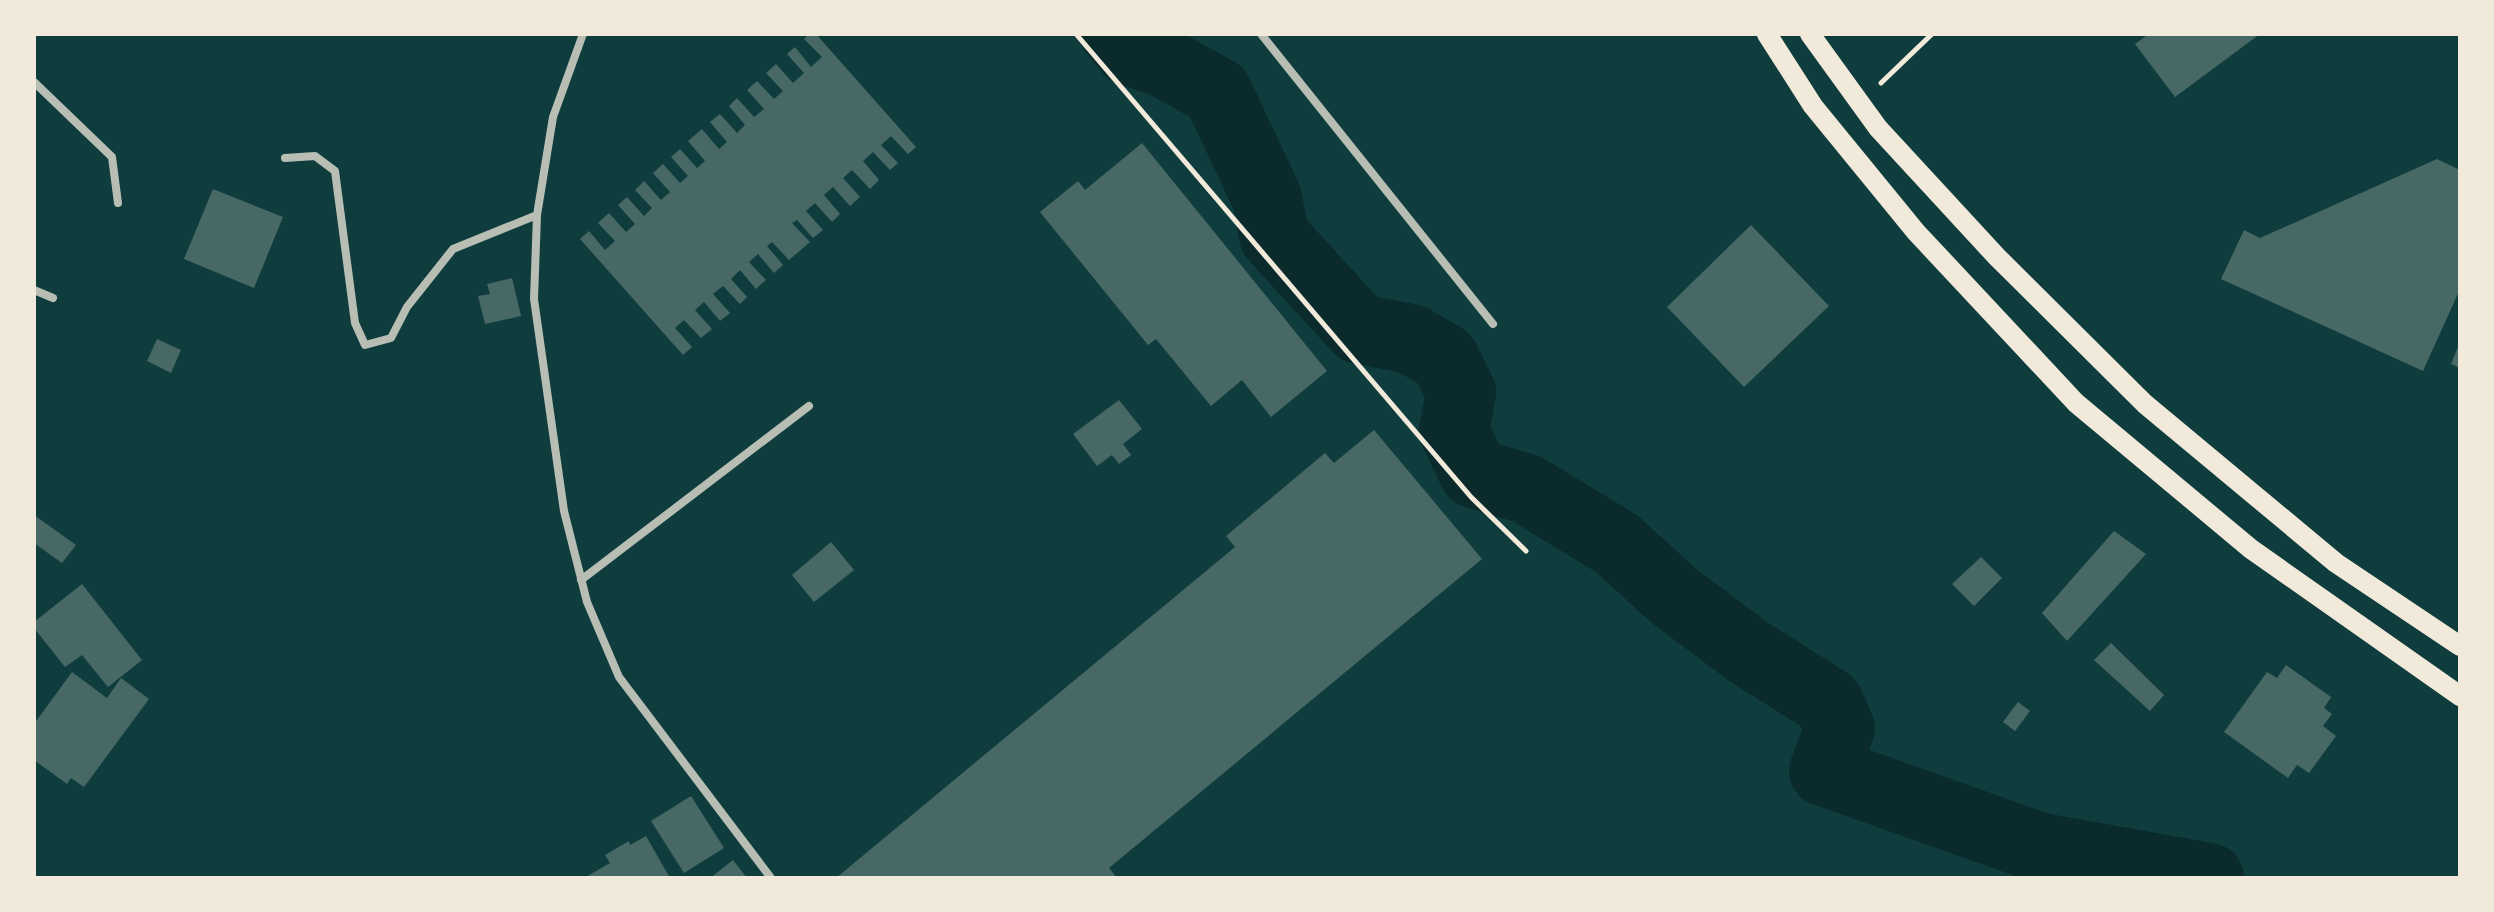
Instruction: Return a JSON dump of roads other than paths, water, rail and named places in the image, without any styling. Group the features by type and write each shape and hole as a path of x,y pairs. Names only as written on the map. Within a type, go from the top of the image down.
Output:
{"main road":[{"path":"1767,34 1813,106 1916,232 2076,403 2251,549 2460,696"},
{"path":"1810,34 1878,128 1997,257 2145,404 2336,563 2460,646"}],"street":[{"path":"583,34 553,117 537,215 534,299 564,511 587,602 619,677 771,878"},
{"path":"1261,34 1493,324"},
{"path":"34,82 112,157 118,203"},
{"path":"285,158 315,156 335,171 355,323 365,345 391,338 407,307 453,249 537,215"},
{"path":"34,290 53,298"},
{"path":"581,580 809,406"}],"waterway":[{"path":"1116,34 1130,51 1163,62 1217,92 1267,198 1274,236 1359,329 1411,339 1444,358 1461,392 1454,431 1474,473 1527,489 1617,544 1674,596 1749,652 1828,702 1840,728 1824,771 2041,848 2209,878"}]}
